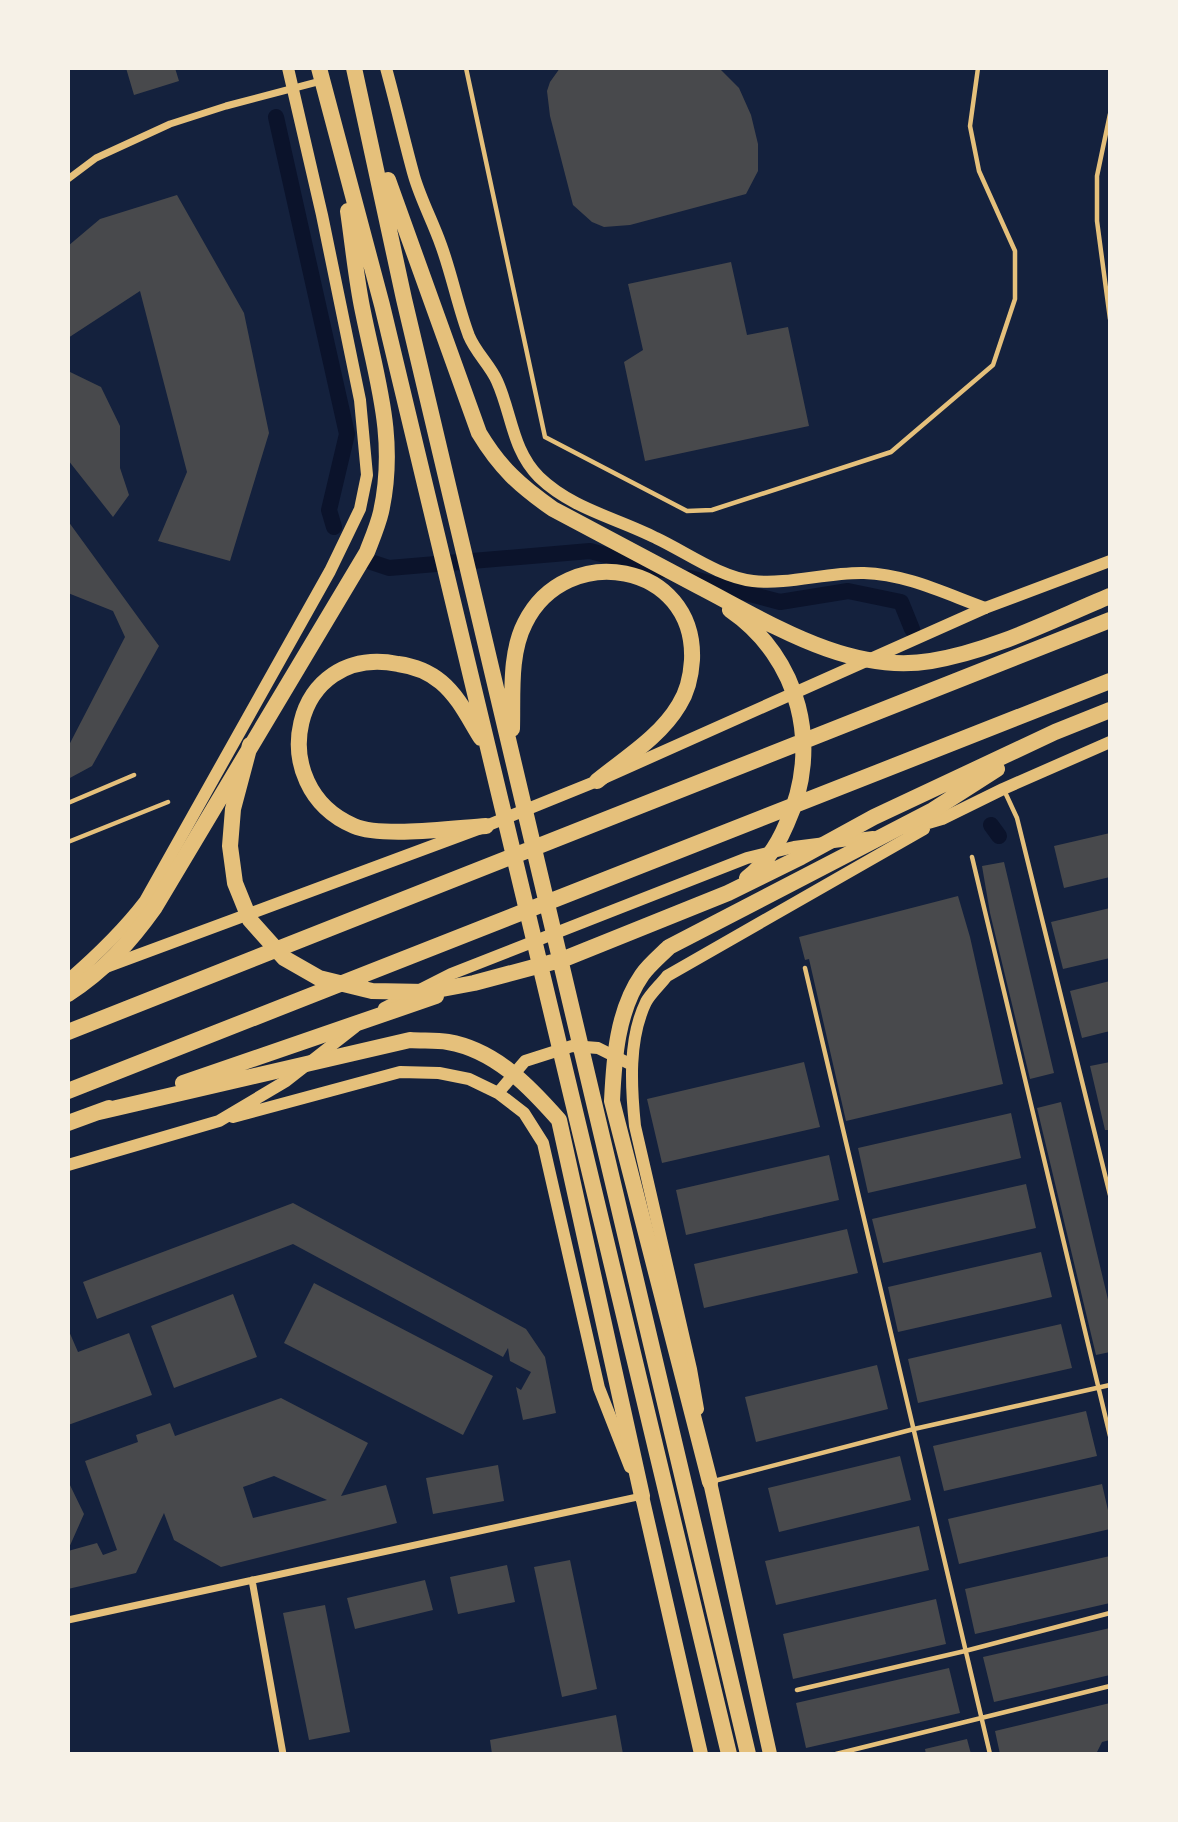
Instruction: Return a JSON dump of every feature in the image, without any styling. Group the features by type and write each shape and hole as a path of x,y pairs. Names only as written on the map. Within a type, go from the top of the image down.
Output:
{"highway":[{"path":"354,68 404,299 748,1754"},
{"path":"320,75 382,305 729,1754"},
{"path":"370,133 479,433 494,458 522,487 553,509 789,633 842,653 885,663 928,662 965,654 1110,597"},
{"path":"68,994 94,977 132,940 155,907 367,552 380,514 387,477 387,437 382,398 362,309 336,136"},
{"path":"511,749 515,658 524,624 540,601 561,582 586,573 613,572 639,578 660,588 677,603 687,625 692,650 691,679 680,704 664,727 597,781"},
{"path":"678,575 740,617 764,642 781,664 797,699 804,726 802,785 792,813 761,867 728,893"},
{"path":"68,1032 1110,620"},
{"path":"486,826 391,832 356,827 330,812 312,792 301,767 298,737 303,710 316,688 334,672 360,663 387,662 415,667 440,681 457,699 489,752"},
{"path":"68,1091 1110,681"},
{"path":"68,1123 474,983 564,959 728,893 801,858 874,817 1055,732 1110,710"},
{"path":"613,1177 613,1065 629,1001 643,974 668,947 933,810 1055,732"},
{"path":"250,745 233,809 229,846 234,883 250,919 284,958 320,978 372,991 426,992 474,983"},
{"path":"99,1112 410,1040 449,1042 474,1050 503,1066 537,1095 559,1120 592,1180"},
{"path":"612,1101 710,1482"},
{"path":"559,1120 642,1496"},
{"path":"624,1227 659,1282"},
{"path":"598,1298 604,1228"}],"main road":[{"path":"68,980 107,946 145,901 330,571 360,509 368,475 360,400 288,68"},
{"path":"386,68 415,178 441,246 470,338 483,362 496,377 504,397 514,439 527,462 540,477 566,498 592,512 643,531 726,573 753,581 862,572 888,575 919,583 985,608"},
{"path":"68,980 516,814 597,781 985,608 1110,561"},
{"path":"770,1754 710,1482 691,1370 635,1126 632,1065 637,1030 647,1001 667,976 942,819 1110,742"},
{"path":"219,1121 286,1081 371,1014 451,974 747,858 793,846 841,843 885,835 942,819"},
{"path":"498,1093 525,1061 572,1046 598,1048 632,1065"},
{"path":"68,1165 400,1072 439,1073 469,1079 498,1093 524,1113 543,1143 599,1388 642,1496 701,1754"}],"street":[{"path":"68,178 96,158 170,124 226,106 288,91 320,75"},
{"path":"68,1620 642,1496"},
{"path":"252,1580 283,1754"}],"lane":[{"path":"466,68 545,437 687,511 712,510 891,452 993,365 1015,299 1015,251 979,171 970,126 978,68"},
{"path":"1110,114 1097,176 1097,221 1110,319"},
{"path":"68,803 134,775"},
{"path":"1003,789 1017,818 1110,1195"},
{"path":"68,842 168,802"},
{"path":"972,857 1110,1436"},
{"path":"805,968 990,1754"},
{"path":"710,1482 914,1429 1110,1385"},
{"path":"797,1690 965,1651 1110,1613"},
{"path":"836,1754 1110,1686"}],"building":[{"path":"126,68 175,68 179,81 134,95"},
{"path":"560,68 719,68 739,88 751,115 758,144 758,171 746,194 630,225 604,227 592,222 573,205 550,116 547,91"},
{"path":"177,195 244,313 269,433 230,561 158,541 187,472 140,291 68,338 68,246 100,219"},
{"path":"731,262 747,335 788,327 809,426 645,461 624,362 643,350 628,284"},
{"path":"68,371 101,387 120,426 120,468 129,495 113,517 68,460"},
{"path":"68,521 159,646 92,766 68,779 68,747 125,637 113,611 68,593"},
{"path":"1110,833 1110,877 1064,888 1054,846"},
{"path":"1004,862 1054,1073 1030,1079 990,913 982,866"},
{"path":"958,896 970,937 1003,1084 846,1121 809,959 805,960 799,937"},
{"path":"1110,908 1110,958 1063,969 1051,922"},
{"path":"1110,981 1110,1031 1082,1038 1070,991"},
{"path":"804,1062 820,1127 662,1163 647,1099"},
{"path":"1110,1062 1110,1130 1105,1130 1090,1066"},
{"path":"1061,1102 1110,1308 1110,1352 1096,1355 1037,1108"},
{"path":"1011,1113 1021,1158 868,1193 858,1148"},
{"path":"829,1155 839,1200 686,1235 676,1190"},
{"path":"1026,1184 1036,1228 883,1263 872,1219"},
{"path":"293,1203 526,1329 545,1357 556,1413 523,1420 516,1387 521,1390 531,1372 510,1361 508,1348 503,1357 293,1244 97,1319 83,1282"},
{"path":"847,1229 858,1273 704,1308 694,1264"},
{"path":"1041,1252 1052,1297 898,1332 888,1287"},
{"path":"314,1283 493,1376 463,1435 284,1343"},
{"path":"233,1294 257,1357 174,1388 151,1326"},
{"path":"1061,1324 1072,1368 918,1403 908,1359"},
{"path":"68,1329 78,1352 129,1333 152,1395 68,1425"},
{"path":"877,1365 888,1409 756,1442 745,1397"},
{"path":"281,1398 368,1443 341,1496 386,1485 397,1523 221,1567 174,1540 164,1513 136,1573 68,1589 68,1551 97,1543 103,1555 117,1550 85,1461 138,1442 136,1435 170,1423 175,1436","holes":["274,1476 327,1500 253,1518 243,1487"]},
{"path":"1086,1411 1097,1456 944,1491 933,1446"},
{"path":"900,1456 911,1500 779,1532 768,1488"},
{"path":"498,1465 504,1501 433,1514 426,1478"},
{"path":"68,1481 84,1514 68,1550"},
{"path":"1102,1484 1110,1529 959,1564 948,1519"},
{"path":"919,1526 929,1570 776,1605 765,1561"},
{"path":"1110,1556 1110,1603 975,1634 965,1589"},
{"path":"570,1560 597,1689 562,1697 534,1567"},
{"path":"507,1565 515,1602 458,1614 450,1577"},
{"path":"425,1580 433,1610 355,1629 347,1598"},
{"path":"936,1599 946,1644 793,1679 783,1634"},
{"path":"325,1605 350,1732 309,1740 283,1613"},
{"path":"1110,1628 1110,1675 994,1702 983,1657"},
{"path":"949,1668 960,1713 806,1748 796,1703"},
{"path":"1110,1703 1110,1740 1102,1742 1096,1754 1000,1754 995,1731"},
{"path":"616,1715 623,1754 492,1754 490,1740"},
{"path":"967,1739 971,1754 926,1754 925,1749"}],"waterway":[{"path":"276,117 347,434 329,510 334,527"},
{"path":"371,562 389,568 590,551 662,570"},
{"path":"690,578 780,602 848,591 901,602 912,629"},
{"path":"991,825 999,836"}]}
